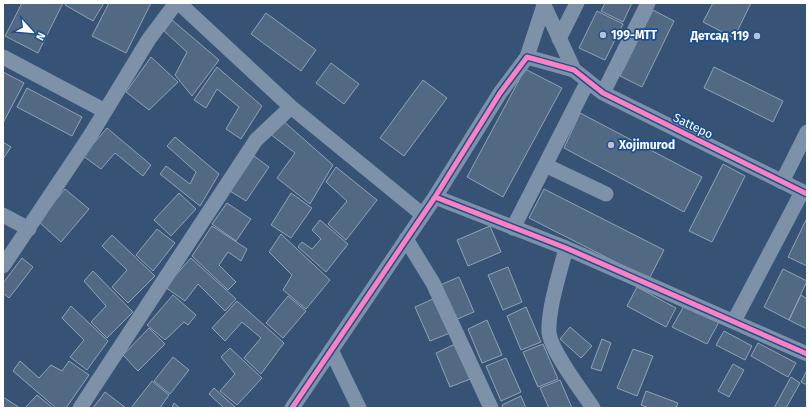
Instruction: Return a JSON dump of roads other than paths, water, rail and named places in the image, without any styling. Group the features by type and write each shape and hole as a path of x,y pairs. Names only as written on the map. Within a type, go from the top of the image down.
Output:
{"street":[{"path":"3,266 29,229 105,111 149,39 178,3 291,107 423,215"},
{"path":"560,39 577,3"},
{"path":"603,93 648,3"},
{"path":"544,4 574,70"},
{"path":"292,408 435,197 500,93 527,57 544,4"},
{"path":"3,57 105,111"},
{"path":"527,57 574,70"},
{"name":"Sattepo","path":"574,70 603,93 805,193"},
{"path":"513,228 588,81"},
{"path":"80,408 256,140 291,107"},
{"path":"782,182 807,132"},
{"path":"545,165 606,194"},
{"path":"734,321 805,193"},
{"path":"435,197 566,248 807,354"},
{"path":"3,215 29,229"},
{"path":"406,239 433,283 491,408"},
{"path":"566,248 550,313 549,333 554,348 593,408"},
{"path":"332,350 359,408"}],"place":[{"name":"199-MTT","path":"603,35"},
{"name":"Детсад 119","path":"757,36"},
{"name":"Xojimurod","path":"611,145"}]}
